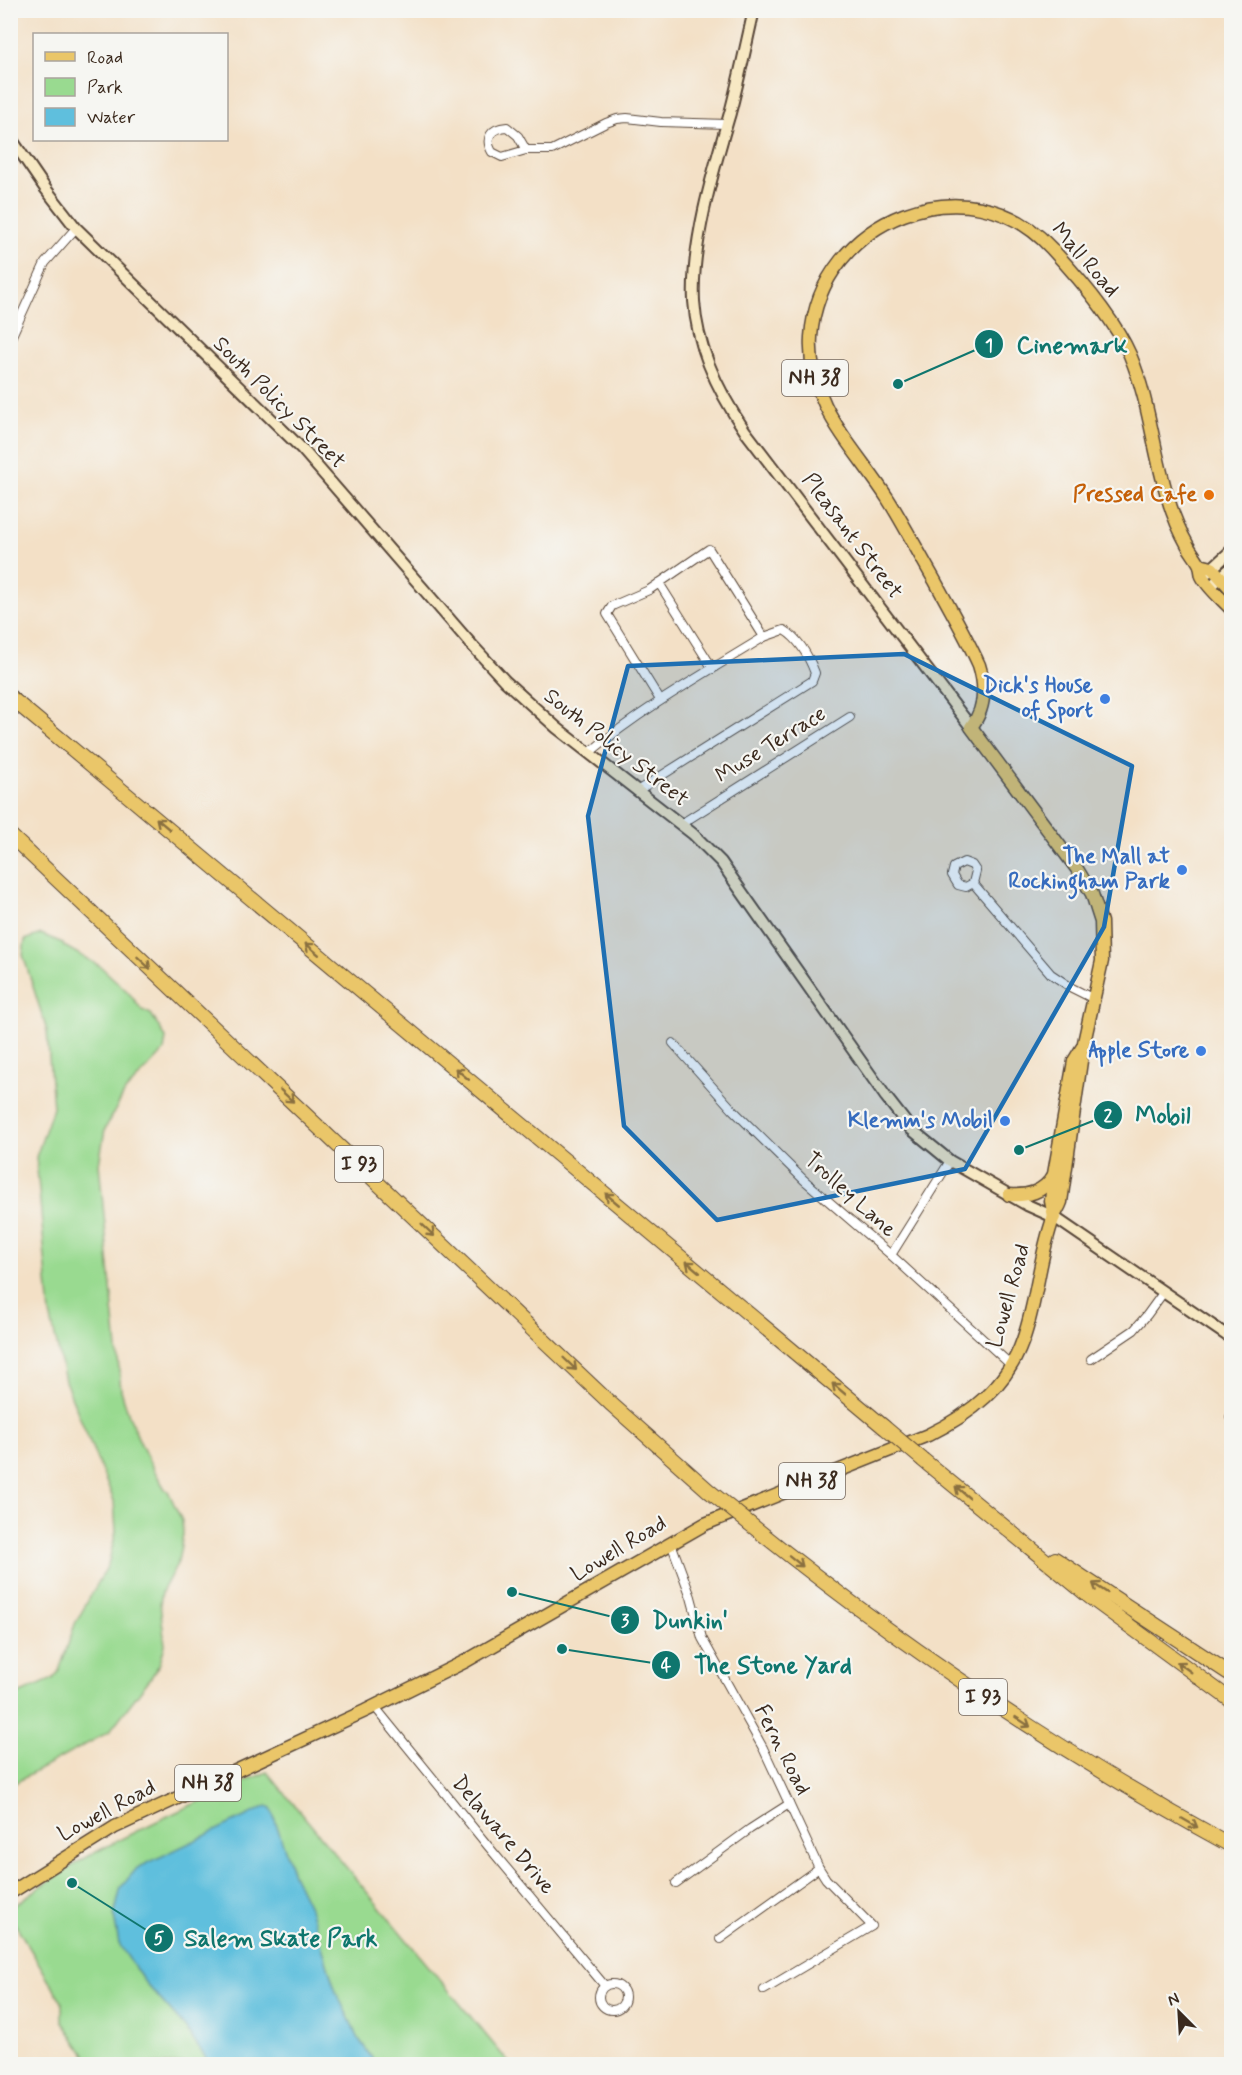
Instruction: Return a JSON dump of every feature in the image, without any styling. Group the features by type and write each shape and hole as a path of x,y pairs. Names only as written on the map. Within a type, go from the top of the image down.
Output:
{"highway":[{"path":"10,697 1000,1524 1115,1616 1232,1701"},
{"name":"I 93","path":"10,836 610,1403 709,1491 822,1582 963,1684 1073,1754 1232,1846"},
{"path":"10,847 115,936"},
{"path":"1000,1524 1232,1675"}],"main road":[{"name":"Mall Road","path":"971,727 979,717 982,703 983,684 979,664 888,500 825,407 813,371 811,336 819,299 837,265 853,246 872,230 892,219 917,210 942,206 967,207 1013,220 1049,245 1103,311 1130,354 1173,513 1185,541 1232,610"},
{"name":"Mall Road","path":"1209,575 1232,590"},
{"name":"Pleasant Street","path":"971,727 1077,869 1092,894 1101,922 1102,961 1083,1047 1061,1202 1054,1217"},
{"name":"Pleasant Street","path":"1054,1217 1051,1201 1054,1174 1074,1061 1083,1047"},
{"path":"1009,1195 1021,1196 1036,1193 1044,1188 1054,1174"},
{"name":"Lowell Road","path":"10,1893 90,1841 128,1821 375,1707 500,1642 670,1543 723,1516 940,1429 977,1406 998,1384 1011,1365 1023,1339 1054,1217"}],"street":[{"name":"Pleasant Street","path":"754,10 698,244 694,304 702,342 715,380 745,431 971,727"},
{"path":"526,150 518,136 507,127 500,127 489,135 489,147 496,156 508,157 526,150 552,150 617,119 727,124"},
{"name":"South Policy Street","path":"10,137 76,228 302,449 498,674 534,708 588,753 681,824 707,847 904,1121 927,1144 950,1161 1009,1195 1054,1217 1232,1339"},
{"path":"10,340 45,263 76,228"},
{"path":"660,700 607,614 612,606 660,583 709,549 764,637"},
{"path":"1209,575 1232,550"},
{"path":"1209,575 1232,567"},
{"path":"660,583 712,669"},
{"path":"588,753 660,700 764,637 784,630 792,635 811,662 815,673 812,681 637,791"},
{"name":"Muse Terrace","path":"681,824 850,717"},
{"path":"973,883 1051,974 1094,999"},
{"name":"Trolley Lane","path":"673,1043 733,1110 804,1180 891,1255 1011,1365"},
{"path":"891,1255 950,1161"},
{"path":"1091,1359 1134,1330 1163,1293"},
{"name":"Fern Road","path":"670,1543 691,1597 702,1638 763,1748 819,1868 826,1879 872,1926 765,1990"},
{"name":"Delaware Drive","path":"375,1707 605,1986"},
{"path":"676,1883 750,1829 789,1804"},
{"path":"720,1939 819,1868"}],"highlighted area":[{"path":"904,654 1132,766 1104,927 965,1169 717,1220 624,1126 588,816 628,666"}],"green space":[{"path":"41,934 63,943 64,946 100,966 128,992 142,1010 151,1014 166,1038 164,1051 125,1092 105,1129 99,1164 121,1390 140,1441 182,1521 183,1534 178,1562 162,1592 160,1604 165,1645 160,1663 152,1676 109,1732 11,1785 11,1697 53,1679 59,1671 75,1624 108,1565 116,1532 114,1501 65,1381 50,1314 36,1157 53,1108 47,1031 23,955 25,940"},
{"path":"267,1772 510,2064 91,2064 62,2020 62,2002 11,1917 11,1908 80,1861 172,1814"}],"water":[{"path":"267,1806 271,1808 293,1874 311,1911 336,1992 359,2039 376,2064 210,2064 183,2025 143,1980 119,1944 114,1916 121,1887 137,1868"}],"place":[{"name":"Cinemark","path":"898,384"},
{"name":"Pressed Cafe","path":"1209,495"},
{"name":"Dick's House of Sport","path":"1105,699"},
{"name":"The Mall at Rockingham Park","path":"1182,870"},
{"name":"Apple Store","path":"1201,1051"},
{"name":"Klemm's Mobil","path":"1005,1121"},
{"name":"Mobil","path":"1019,1150"},
{"name":"Dunkin'","path":"512,1592"},
{"name":"The Stone Yard","path":"562,1649"},
{"name":"Salem Skate Park","path":"72,1883"}]}
